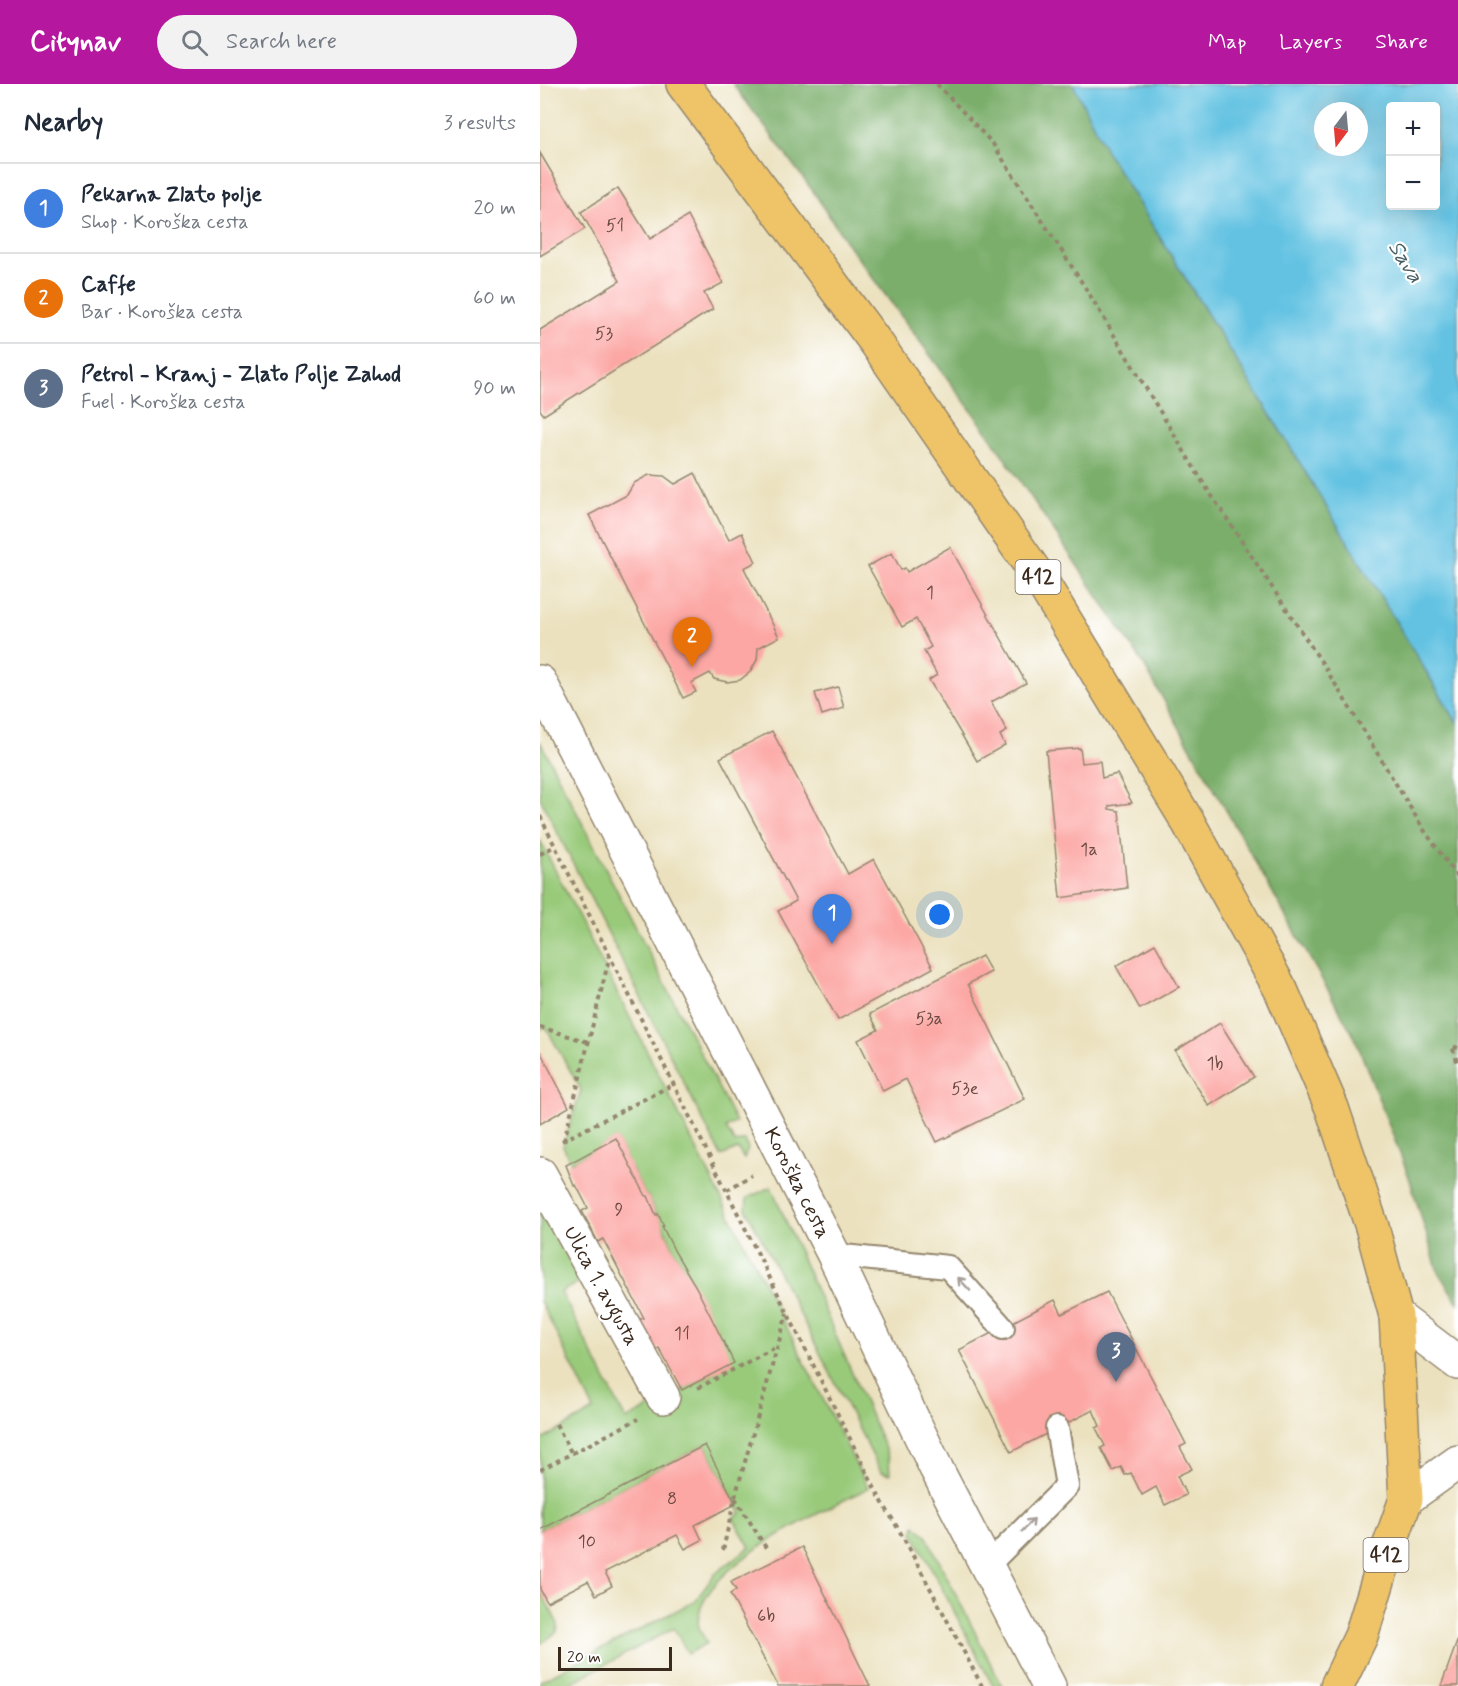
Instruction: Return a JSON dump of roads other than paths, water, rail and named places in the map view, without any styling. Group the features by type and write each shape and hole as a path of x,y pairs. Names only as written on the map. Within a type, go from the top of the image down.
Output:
{"main road":[{"name":"412","path":"683,84 877,344 1040,579 1188,822 1281,990 1332,1108 1372,1227 1396,1316 1406,1499 1361,1636 1336,1686"}],"street":[{"name":"Koroška cesta","path":"540,682 834,1255 936,1468 1049,1686"},
{"name":"Ulica 1. avgusta","path":"540,1174 663,1397"},
{"path":"1396,1316 1458,1363"},
{"path":"1406,1499 1458,1462"}],"lane":[{"path":"834,1255 948,1267 1003,1328"},
{"path":"987,1566 1067,1486 1057,1428"}],"water":[{"name":"Sava","path":"1073,84 1458,84 1458,724 1286,440 1108,154"}],"place":[{"name":"Caffe","path":"692,667"},
{"name":"Pekarna Zlato polje","path":"832,944"},
{"name":"Petrol - Kranj - Zlato Polje Zahod","path":"1116,1382"}]}
